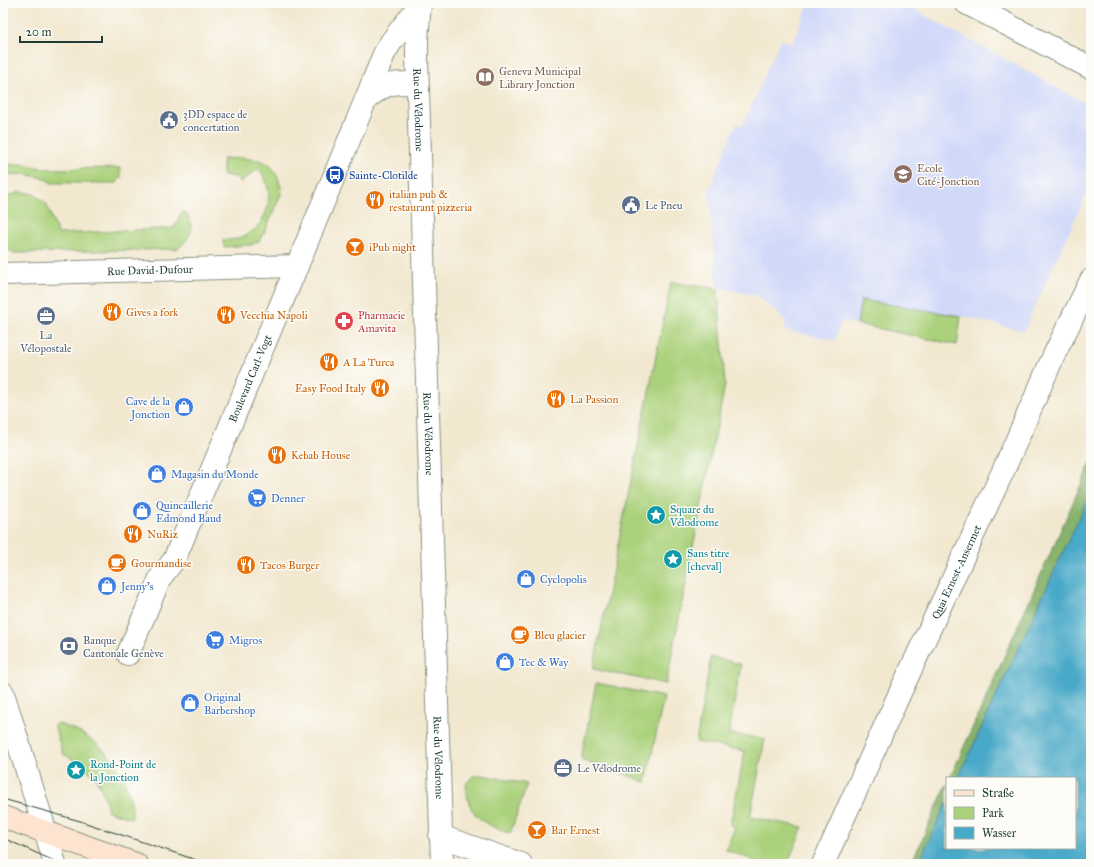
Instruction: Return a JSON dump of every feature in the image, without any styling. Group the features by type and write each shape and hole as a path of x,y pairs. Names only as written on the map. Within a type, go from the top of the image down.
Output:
{"main road":[{"path":"3,817 136,864"}],"street":[{"name":"Rue du Vélodrome","path":"421,3 417,39 418,83 442,864"},
{"name":"Boulevard Carl-Vogt","path":"128,654 160,578 174,560 384,54 399,31 421,3"},
{"path":"966,3 1091,68"},
{"name":"Boulevard Carl-Vogt","path":"366,99 379,88 388,84 418,83"},
{"name":"Rue David-Dufour","path":"3,274 297,266"},
{"name":"Quai Ernest-Ansermet","path":"822,864 1004,469 1052,361 1091,280"},
{"path":"3,692 55,864"},
{"path":"440,836 521,864"}],"shaded area":[{"name":"Ecole Cité-Jonction","path":"809,3 902,3 1091,106 1091,184 1024,331 961,316 957,345 841,321 835,340 784,330 786,320 756,295 717,287 709,190 736,124 743,126 780,40 792,44"}],"green space":[{"path":"243,158 258,160 269,164 278,177 282,192 259,241 251,245 224,247 223,240 237,239 255,229 261,222 268,206 268,188 259,168 241,182 236,177 223,175 223,159"},
{"path":"24,164 45,169 120,168 121,177 117,183 52,183 43,178 24,174 7,175 3,177 3,165"},
{"path":"20,192 34,194 46,203 58,234 174,228 181,213 185,212 191,223 191,232 178,249 14,253 3,246 3,199"},
{"path":"671,282 718,289 725,385 666,684 593,669"},
{"path":"861,300 961,316 957,345 857,324"},
{"path":"1091,462 1091,492 958,777 950,777"},
{"path":"711,657 741,664 729,734 765,739 750,817 803,827 787,864 749,864 751,859 726,850 735,827 730,825 745,751 696,742"},
{"path":"596,683 664,697 646,782 581,759"},
{"path":"56,723 82,734 104,750 120,771 126,784 131,803 132,817 130,818 108,811 102,791 93,776 81,764 63,754 54,725"},
{"path":"482,775 527,784 510,834 484,822 473,812 467,795 466,784 473,776"},
{"path":"946,786 946,804 918,864 911,864"}],"water":[{"path":"1091,492 1091,864 918,864 946,804 946,849 1076,849 1076,777 958,777"}],"tram line":[{"path":"3,799 80,821 208,864"},
{"path":"3,838 61,864"}],"place":[{"name":"Geneva Municipal Library Jonction","path":"485,77"},
{"name":"3DD espace de concertation","path":"169,120"},
{"name":"Ecole Cité-Jonction","path":"903,174"},
{"name":"Sainte-Clotilde","path":"335,175"},
{"name":"italian pub & restaurant pizzeria","path":"375,200"},
{"name":"Le Pneu","path":"631,205"},
{"name":"iPub night","path":"355,247"},
{"name":"Gives a fork","path":"112,312"},
{"name":"Vecchia Napoli","path":"226,315"},
{"name":"La Vélopostale","path":"46,316"},
{"name":"Pharmacie Amavita","path":"344,321"},
{"name":"A La Turca","path":"329,362"},
{"name":"Easy Food Italy","path":"380,388"},
{"name":"La Passion","path":"556,399"},
{"name":"Cave de la Jonction","path":"184,407"},
{"name":"Kebab House","path":"277,455"},
{"name":"Magasin du Monde","path":"157,474"},
{"name":"Denner","path":"257,498"},
{"name":"Quincaillerie Edmond Baud","path":"142,511"},
{"name":"Square du Vélodrome","path":"656,515"},
{"name":"NuRiz","path":"133,534"},
{"name":"Sans titre [cheval]","path":"673,559"},
{"name":"Gourmandise","path":"117,563"},
{"name":"Tacos Burger","path":"246,565"},
{"name":"Cyclopolis","path":"526,579"},
{"name":"Jenny's","path":"107,586"},
{"name":"Bleu glacier","path":"520,635"},
{"name":"Migros","path":"215,640"},
{"name":"Banque Cantonale Genève","path":"69,646"},
{"name":"Tec & Way","path":"505,662"},
{"name":"Original Barbershop","path":"190,703"},
{"name":"Le Vélodrome","path":"563,768"},
{"name":"Rond-Point de la Jonction","path":"76,770"},
{"name":"Bar Ernest","path":"537,830"}]}
